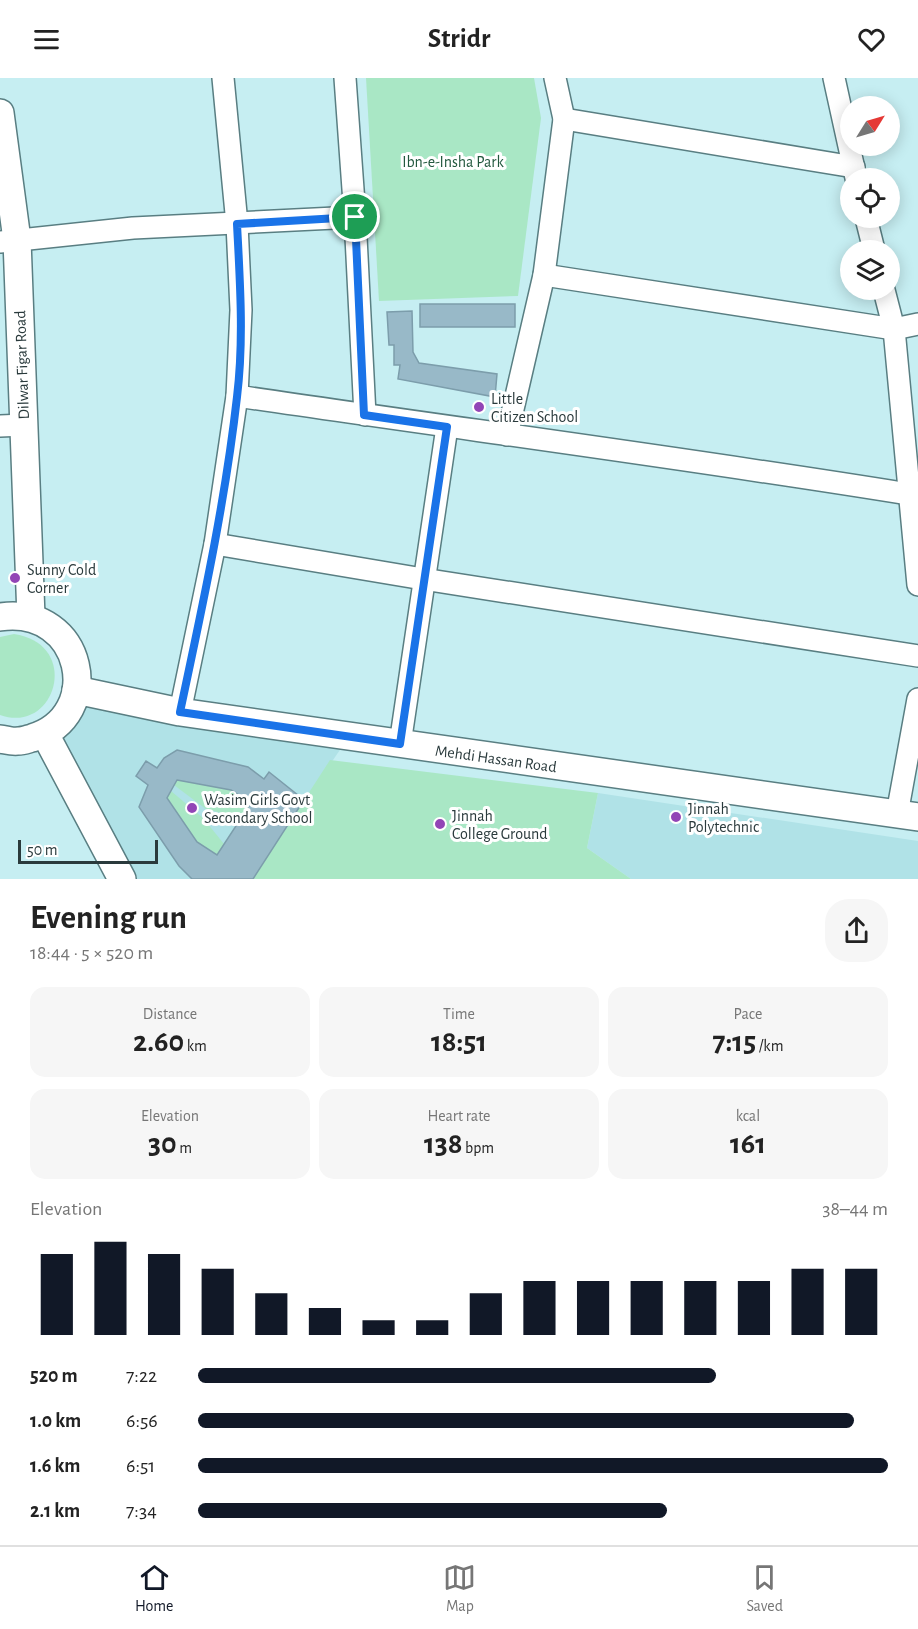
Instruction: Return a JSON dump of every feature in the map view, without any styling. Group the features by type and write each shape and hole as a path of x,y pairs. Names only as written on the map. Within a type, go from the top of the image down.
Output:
{"street":[{"path":"180,712 215,544 237,396 241,310 237,224 223,78"},
{"path":"345,78 355,217 364,415"},
{"path":"507,435 544,275 564,119 555,78"},
{"path":"834,78 854,168"},
{"name":"Dilwar Figar Road","path":"0,113 8,241 12,426 31,617"},
{"path":"564,119 840,170"},
{"path":"8,241 133,228 355,217"},
{"path":"544,275 894,329 918,324"},
{"path":"887,300 894,329 918,585"},
{"path":"237,396 724,464 908,494"},
{"path":"400,744 447,427"},
{"path":"215,544 423,579 918,656"},
{"path":"0,617 16,615 31,617 48,625 60,635 72,653 76,668 76,690 62,720 45,734 19,741 0,739"},
{"name":"Mehdi Hassan Road","path":"76,690 180,712 907,816"},
{"path":"907,816 918,699"},
{"path":"45,734 122,879"}],"shaded area":[{"name":"Wasim Girls Govt Secondary School","path":"76,690 349,737 250,879 122,879 45,734"},
{"name":"Jinnah Polytechnic","path":"598,793 918,841 918,879 631,879 587,848"}],"green space":[{"name":"Ibn-e-Insha Park","path":"366,78 534,78 541,118 518,296 379,301"},
{"path":"14,634 35,641 48,654 54,669 54,686 47,701 35,712 19,718 0,715 0,637"},
{"name":"Jinnah College Ground","path":"330,760 598,793 587,848 631,879 253,879"},
{"path":"177,780 231,790 251,803 241,818 206,809 174,785"},
{"path":"171,791 203,818 224,844 217,855 197,842 167,798"}],"building":[{"path":"420,304 515,304 515,327 420,327"},
{"path":"412,311 413,352 419,363 497,374 495,397 398,379 400,365 394,365 394,345 389,345 387,312"},
{"path":"177,750 248,767 264,779 269,772 304,800 253,879 192,879 179,866 139,807 148,785 136,776 146,761 157,768 164,758","holes":["177,780 231,790 251,803 217,855 197,842 167,798"]}],"place":[{"name":"Little Citizen School","path":"479,407"},
{"name":"Sunny Cold Corner","path":"15,578"},
{"name":"Wasim Girls Govt Secondary School","path":"192,808"},
{"name":"Jinnah Polytechnic","path":"676,817"},
{"name":"Jinnah College Ground","path":"440,824"}],"route":[{"path":"355,217 364,415 447,427 400,744 180,712 215,544 237,396 241,310 237,224 355,217"}]}
